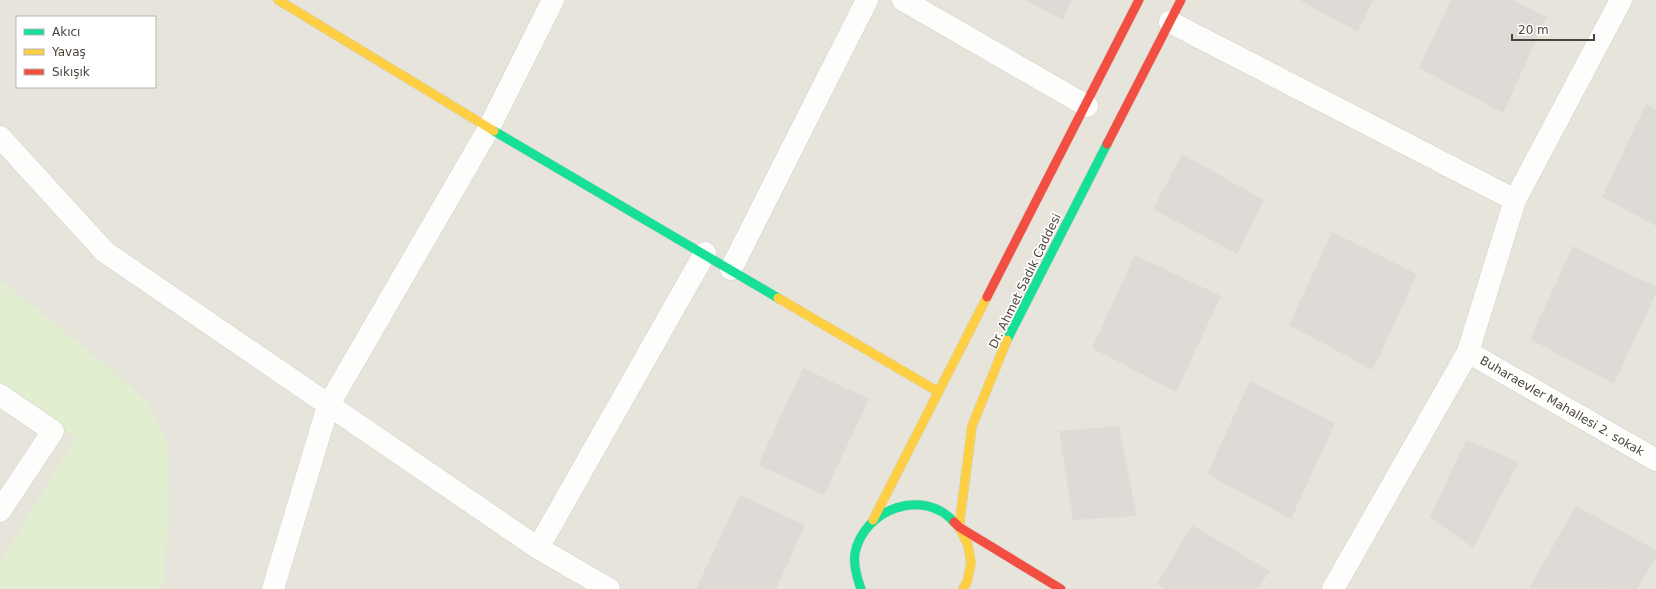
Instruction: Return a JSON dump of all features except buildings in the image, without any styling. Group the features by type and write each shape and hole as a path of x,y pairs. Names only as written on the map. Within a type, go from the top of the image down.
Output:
{"street":[{"path":"278,0 489,128 705,253 937,391"},
{"path":"273,589 328,406 489,128 553,0"},
{"path":"731,269 867,0"},
{"path":"903,0 1087,106"},
{"name":"Dr. Ahmet Sadık Caddesi","path":"855,572 855,553 861,536 872,520 937,391 1087,106 1139,0"},
{"name":"Dr. Ahmet Sadık Caddesi","path":"959,526 972,426 1009,336 1181,0"},
{"path":"1333,589 1468,352 1515,200 1620,0"},
{"path":"1170,22 1515,200"},
{"path":"0,137 106,252 328,406 538,548 608,589"},
{"path":"538,548 705,253"},
{"name":"Buharaevler Mahallesi 2. sokak","path":"1468,352 1656,460"},
{"path":"0,395 53,431 0,511"},
{"path":"872,520 889,509 907,504 927,505 945,513 959,526 1061,589"},
{"path":"959,526 968,545 971,563 967,582 963,589"},
{"path":"850,589 855,572"},
{"path":"855,572 861,589"}],"shaded area":[{"path":"0,0 1656,0 1656,589 0,589"}],"green space":[{"path":"0,280 112,370 147,403 168,443 169,523 162,589 0,589 0,563 75,438 0,382"}],"traffic: fast":[{"path":"494,131 778,298"},
{"path":"1007,340 1107,144"},
{"path":"861,589 855,567 855,553 861,538 870,525 882,515 896,508 911,505 927,506 941,511 954,522"}],"traffic: slow":[{"path":"278,0 494,131"},
{"path":"873,520 987,297"},
{"path":"778,298 937,391"},
{"path":"963,589 967,582 971,563 968,545 959,527 972,426 1007,340"}],"traffic: jam":[{"path":"987,297 1139,0"},
{"path":"1107,144 1181,0"},
{"path":"954,522 959,527 1061,589"}]}
